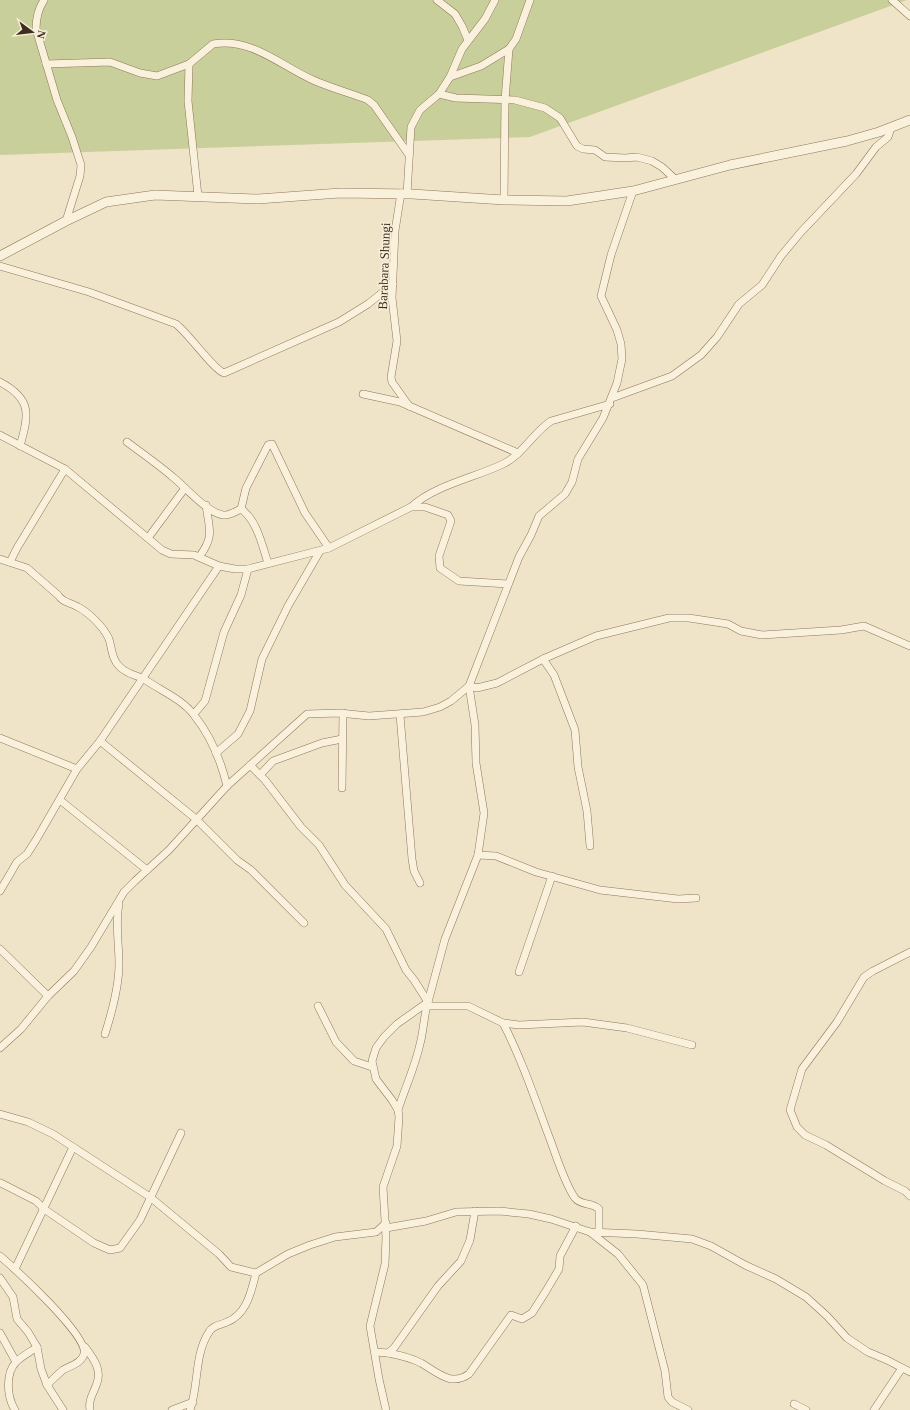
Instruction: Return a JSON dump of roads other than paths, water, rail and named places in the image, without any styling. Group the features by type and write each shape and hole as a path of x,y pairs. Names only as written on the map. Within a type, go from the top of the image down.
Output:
{"street":[{"path":"44,0 36,17 36,29 46,64 81,165 80,176 66,221"},
{"path":"436,0 455,14 468,40"},
{"name":"Barabara Shungi","path":"409,406 392,382 397,341 392,298 395,231 404,194 411,126 424,106 439,94 450,77 468,40 485,19 495,0"},
{"path":"450,77 481,66 509,49 516,39 530,0"},
{"path":"892,0 910,16"},
{"path":"46,64 110,62 140,73 157,76 189,64 213,44 218,43 258,49 279,63 314,80 368,100 374,105 391,133 408,155"},
{"path":"504,200 505,100 509,49"},
{"path":"189,64 188,101 198,196"},
{"path":"439,94 456,98 528,102 545,108 560,118 577,146 583,149 595,150 606,157 637,157 652,161 662,167 675,179"},
{"path":"0,256 66,221 106,202 155,195 258,199 340,193 404,194 504,200 567,201 633,191 730,165 848,141 891,128 910,120"},
{"path":"0,435 65,469 162,550 171,554 199,557 218,566 235,569 248,568 329,548 412,507 424,496 504,464 518,453 542,427 551,422 611,401 672,376 701,355 717,337 739,304 762,285 781,256 801,232 856,174 871,153 888,137 891,128"},
{"path":"0,1048 21,1029 48,996 74,971 120,901 124,892 169,850 227,786 307,714 343,713 369,716 400,715 423,712 440,707 451,701 469,686 508,584 519,557 531,535 538,516 565,494 572,482 578,459 611,401 622,359 621,344 617,330 603,302 602,290 611,255 633,191"},
{"path":"0,266 89,292 176,324 186,332 217,369 224,373 339,322 363,307 393,284"},
{"path":"0,382 17,392 26,407 28,414 20,446"},
{"path":"363,394 400,402 518,453"},
{"path":"127,442 185,488 192,496 222,515 228,515 241,509 251,476 268,445 272,444 305,513 329,548"},
{"path":"10,562 65,469"},
{"path":"148,538 185,488"},
{"path":"199,557 211,538 206,505"},
{"path":"412,507 425,507 450,517 450,526 438,563 440,568 448,575 459,581 508,584"},
{"path":"241,509 250,518 260,538 268,563"},
{"path":"216,753 238,734 247,717 265,653 288,606 320,551"},
{"path":"0,559 27,568 61,599 78,607 95,620 107,634 112,656 119,666 127,673 144,679 194,714 207,734 216,753 223,770 227,786"},
{"path":"0,891 17,862 27,854 77,769 100,741 144,679 218,566"},
{"path":"194,714 205,701 224,632 241,595 248,568"},
{"path":"469,686 477,688 497,683 543,659 596,636 669,618 689,618 728,624 741,631 762,636 834,631 864,626 910,646"},
{"path":"543,659 554,675 575,730 578,767 587,812 590,846"},
{"path":"398,1110 420,1046 426,1019 427,1004 445,939 478,855 484,813 476,763 475,725 469,686"},
{"path":"342,788 343,713"},
{"path":"400,715 412,859 414,871 420,883"},
{"path":"0,738 77,769"},
{"path":"260,775 273,762 322,743 342,739"},
{"path":"100,741 196,819 237,860 251,870 304,923"},
{"path":"250,766 260,775 288,809 300,827 318,845 345,885 386,929 406,970 414,980 427,1004"},
{"path":"60,800 147,870"},
{"path":"478,855 496,856 536,872 600,890 678,899 696,898"},
{"path":"519,972 552,876"},
{"path":"105,1034 116,986 119,964 116,922 120,901"},
{"path":"0,949 48,996"},
{"path":"910,952 873,971 864,978 837,1022 802,1069 790,1110 797,1127 805,1135 832,1148 885,1181 905,1191 910,1196"},
{"path":"386,1410 370,1326 385,1264 386,1227 383,1187 397,1146 399,1116 398,1110 376,1079 372,1067 372,1055 384,1037 397,1024 427,1004 468,1006 503,1023 519,1025 583,1022 627,1028 692,1045"},
{"path":"318,1006 336,1042 354,1061 372,1067"},
{"path":"503,1023 528,1077 561,1168 575,1198 581,1203 596,1206 599,1209 599,1231"},
{"path":"0,1114 28,1122 53,1134 150,1197 219,1254 231,1267 256,1274"},
{"path":"1,1184 36,1201 44,1209 94,1243 110,1250 120,1248 130,1236 181,1133"},
{"path":"15,1269 73,1147"},
{"path":"388,1353 399,1342 438,1286 461,1261 470,1240 475,1211"},
{"path":"190,1410 193,1402 199,1354 206,1337 214,1327 229,1322 239,1315 251,1294 256,1274 288,1254 336,1237 376,1232 386,1227 426,1221 456,1212 475,1211 529,1214 576,1226 590,1232 618,1254 643,1285 665,1371 668,1397 672,1402 688,1410"},
{"path":"375,1352 388,1353 413,1360 447,1379 464,1378 469,1374 511,1315 524,1319 532,1313 559,1269 560,1256 576,1226"},
{"path":"590,1232 599,1231 671,1236 692,1239 711,1246 744,1265 776,1279 806,1297 827,1316 847,1338 868,1352 910,1372"},
{"path":"0,1256 54,1307 79,1337 94,1360 98,1375 97,1384 91,1395 90,1410"},
{"path":"0,1278 13,1297 17,1319 28,1332 37,1347 41,1370 47,1385 63,1410"},
{"path":"0,1333 16,1362"},
{"path":"15,1410 9,1397 8,1389 13,1367 16,1362 37,1347"},
{"path":"47,1385 63,1371 80,1361 84,1354 85,1347"},
{"path":"874,1410 902,1368"},
{"path":"172,1410 193,1402"},
{"path":"794,1404 806,1410"}]}
